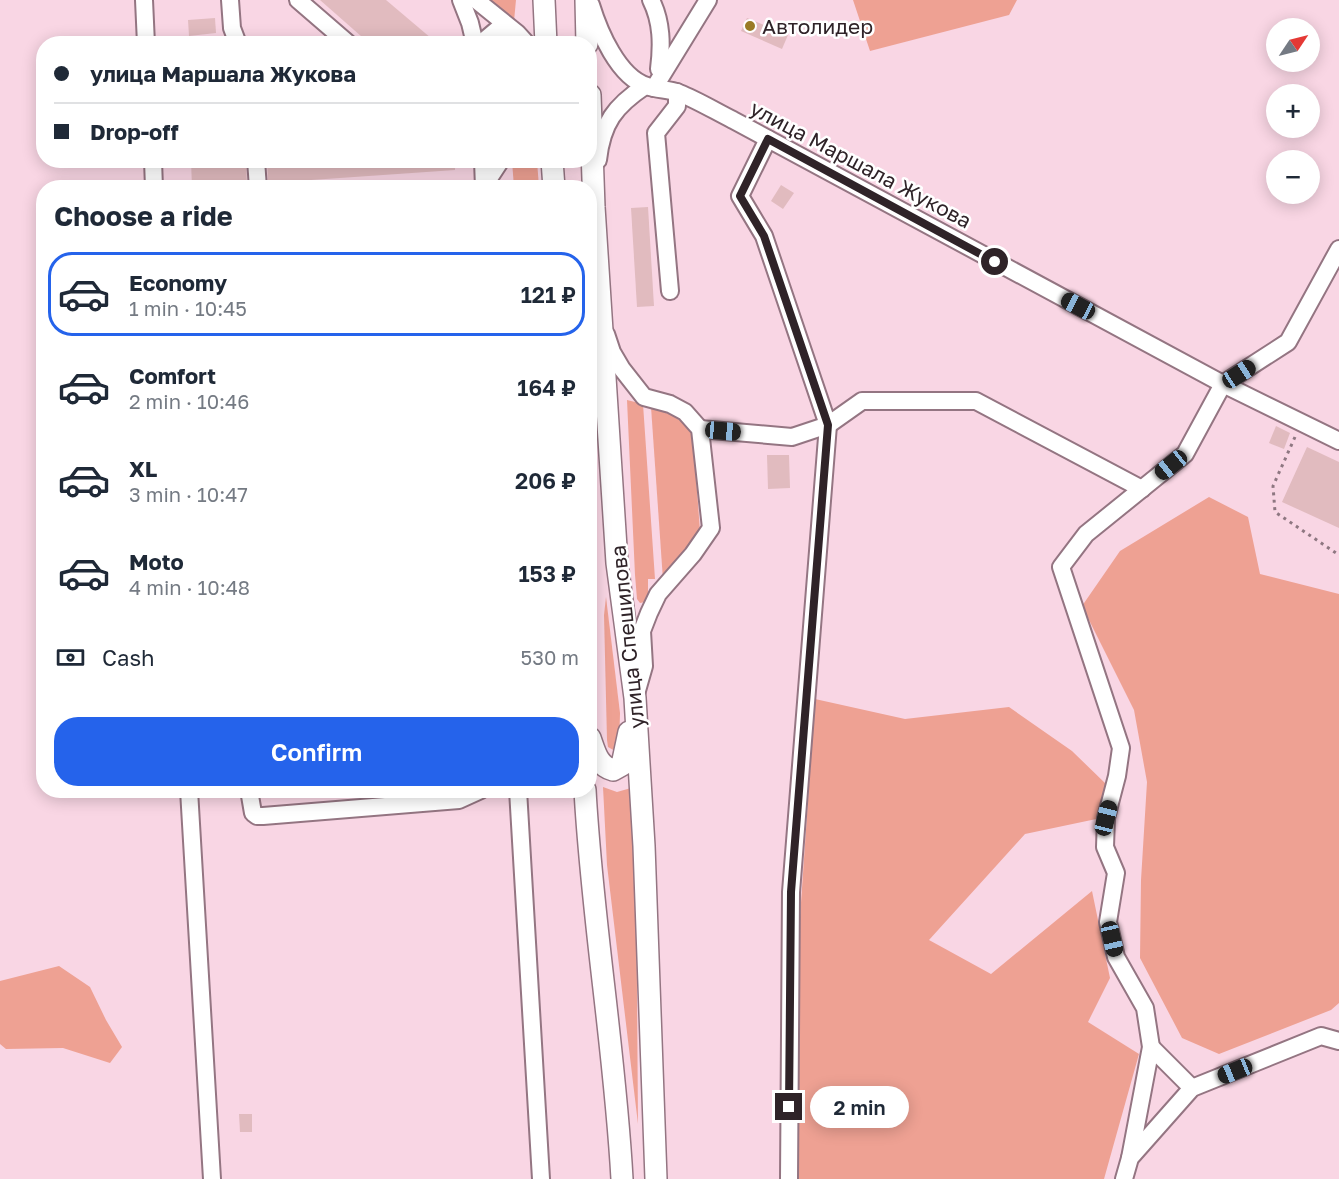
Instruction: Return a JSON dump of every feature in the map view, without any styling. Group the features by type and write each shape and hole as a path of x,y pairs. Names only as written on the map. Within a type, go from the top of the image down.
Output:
{"main road":[{"path":"544,0 546,36"},
{"path":"587,36 588,0"},
{"name":"улица Спешилова","path":"597,249 617,563 635,698 644,846 656,1179"},
{"path":"597,756 605,768 613,770 622,765 626,754 635,698"},
{"path":"585,798 589,857 619,1131 622,1179"}],"street":[{"path":"144,0 146,36"},
{"path":"230,0 232,28 235,36"},
{"path":"298,0 340,36"},
{"path":"461,0 474,36"},
{"path":"476,0 520,36"},
{"path":"588,0 598,29 611,52 628,72 650,87"},
{"path":"597,180 600,146 609,119 624,100 650,87 707,1"},
{"path":"657,4 662,43 659,69"},
{"path":"488,36 499,28 517,36"},
{"name":"улица Маршала Жукова","path":"650,87 677,92 1222,384 1339,441"},
{"path":"670,291 656,133 678,106 677,92"},
{"path":"768,139 740,196 764,236 828,425 791,892 789,1179"},
{"path":"1124,1179 1151,1047 1146,1008 1116,957 1108,922 1116,873 1106,847 1106,818 1117,776 1121,748 1061,567 1086,534 1185,454 1222,384 1288,342 1339,249"},
{"path":"602,318 612,352 644,397 678,408 685,412 700,429 711,528 693,554 658,594 649,613 642,631 644,666 635,698"},
{"path":"700,429 792,437 828,425 862,401 976,401 1142,489"},
{"path":"189,798 212,1179"},
{"path":"250,798 253,813 257,816 463,798"},
{"path":"518,798 541,1179"},
{"path":"1130,1158 1192,1088 1321,1035 1339,1041"},
{"path":"1151,1047 1192,1088"}],"path":[{"path":"1302,423 1273,486 1275,512 1339,555"}],"shaded area":[{"path":"483,0 516,0 514,21"},
{"path":"853,0 1017,0 1009,15 870,51"},
{"path":"513,168 538,168 538,180 513,180"},
{"path":"627,400 643,404 655,579 648,579 648,598 645,602 640,603 637,599 635,575"},
{"path":"651,407 674,416 684,423 693,436 700,531 663,580"},
{"path":"1209,497 1248,517 1260,574 1339,594 1339,1003 1331,1010 1219,1054 1182,1038 1140,958 1141,880 1147,782 1134,710 1082,606 1120,551"},
{"path":"606,597 620,713 619,748 615,751 608,747 607,740 604,615"},
{"path":"815,699 905,719 1009,707 1072,751 1106,784 1101,818 1025,834 929,940 991,974 1092,891 1110,978 1088,1022 1139,1054 1104,1179 782,1179"},
{"path":"603,787 617,792 631,788 636,856 638,1124 607,865"},
{"path":"59,966 90,987 122,1047 110,1063 63,1048 6,1049 0,1044 0,981"}],"building":[{"path":"320,0 386,0 429,36 361,36"},
{"path":"215,18 216,33 189,36 188,20"},
{"path":"747,18 788,35 782,49 741,31"},
{"path":"191,168 246,168 247,180 192,180"},
{"path":"267,168 455,168 455,170 311,180 268,180"},
{"path":"781,185 794,193 783,209 771,201"},
{"path":"648,207 654,306 637,307 631,208"},
{"path":"1276,426 1290,433 1284,449 1269,443"},
{"path":"1307,447 1339,462 1339,528 1282,502"},
{"path":"767,455 789,455 790,488 768,489"},
{"path":"239,1114 252,1114 252,1132 240,1132"}],"place":[{"name":"Автолидер","path":"750,26"}],"route":[{"path":"789,1107 791,892 828,425 764,236 740,196 768,139 995,262"}]}
